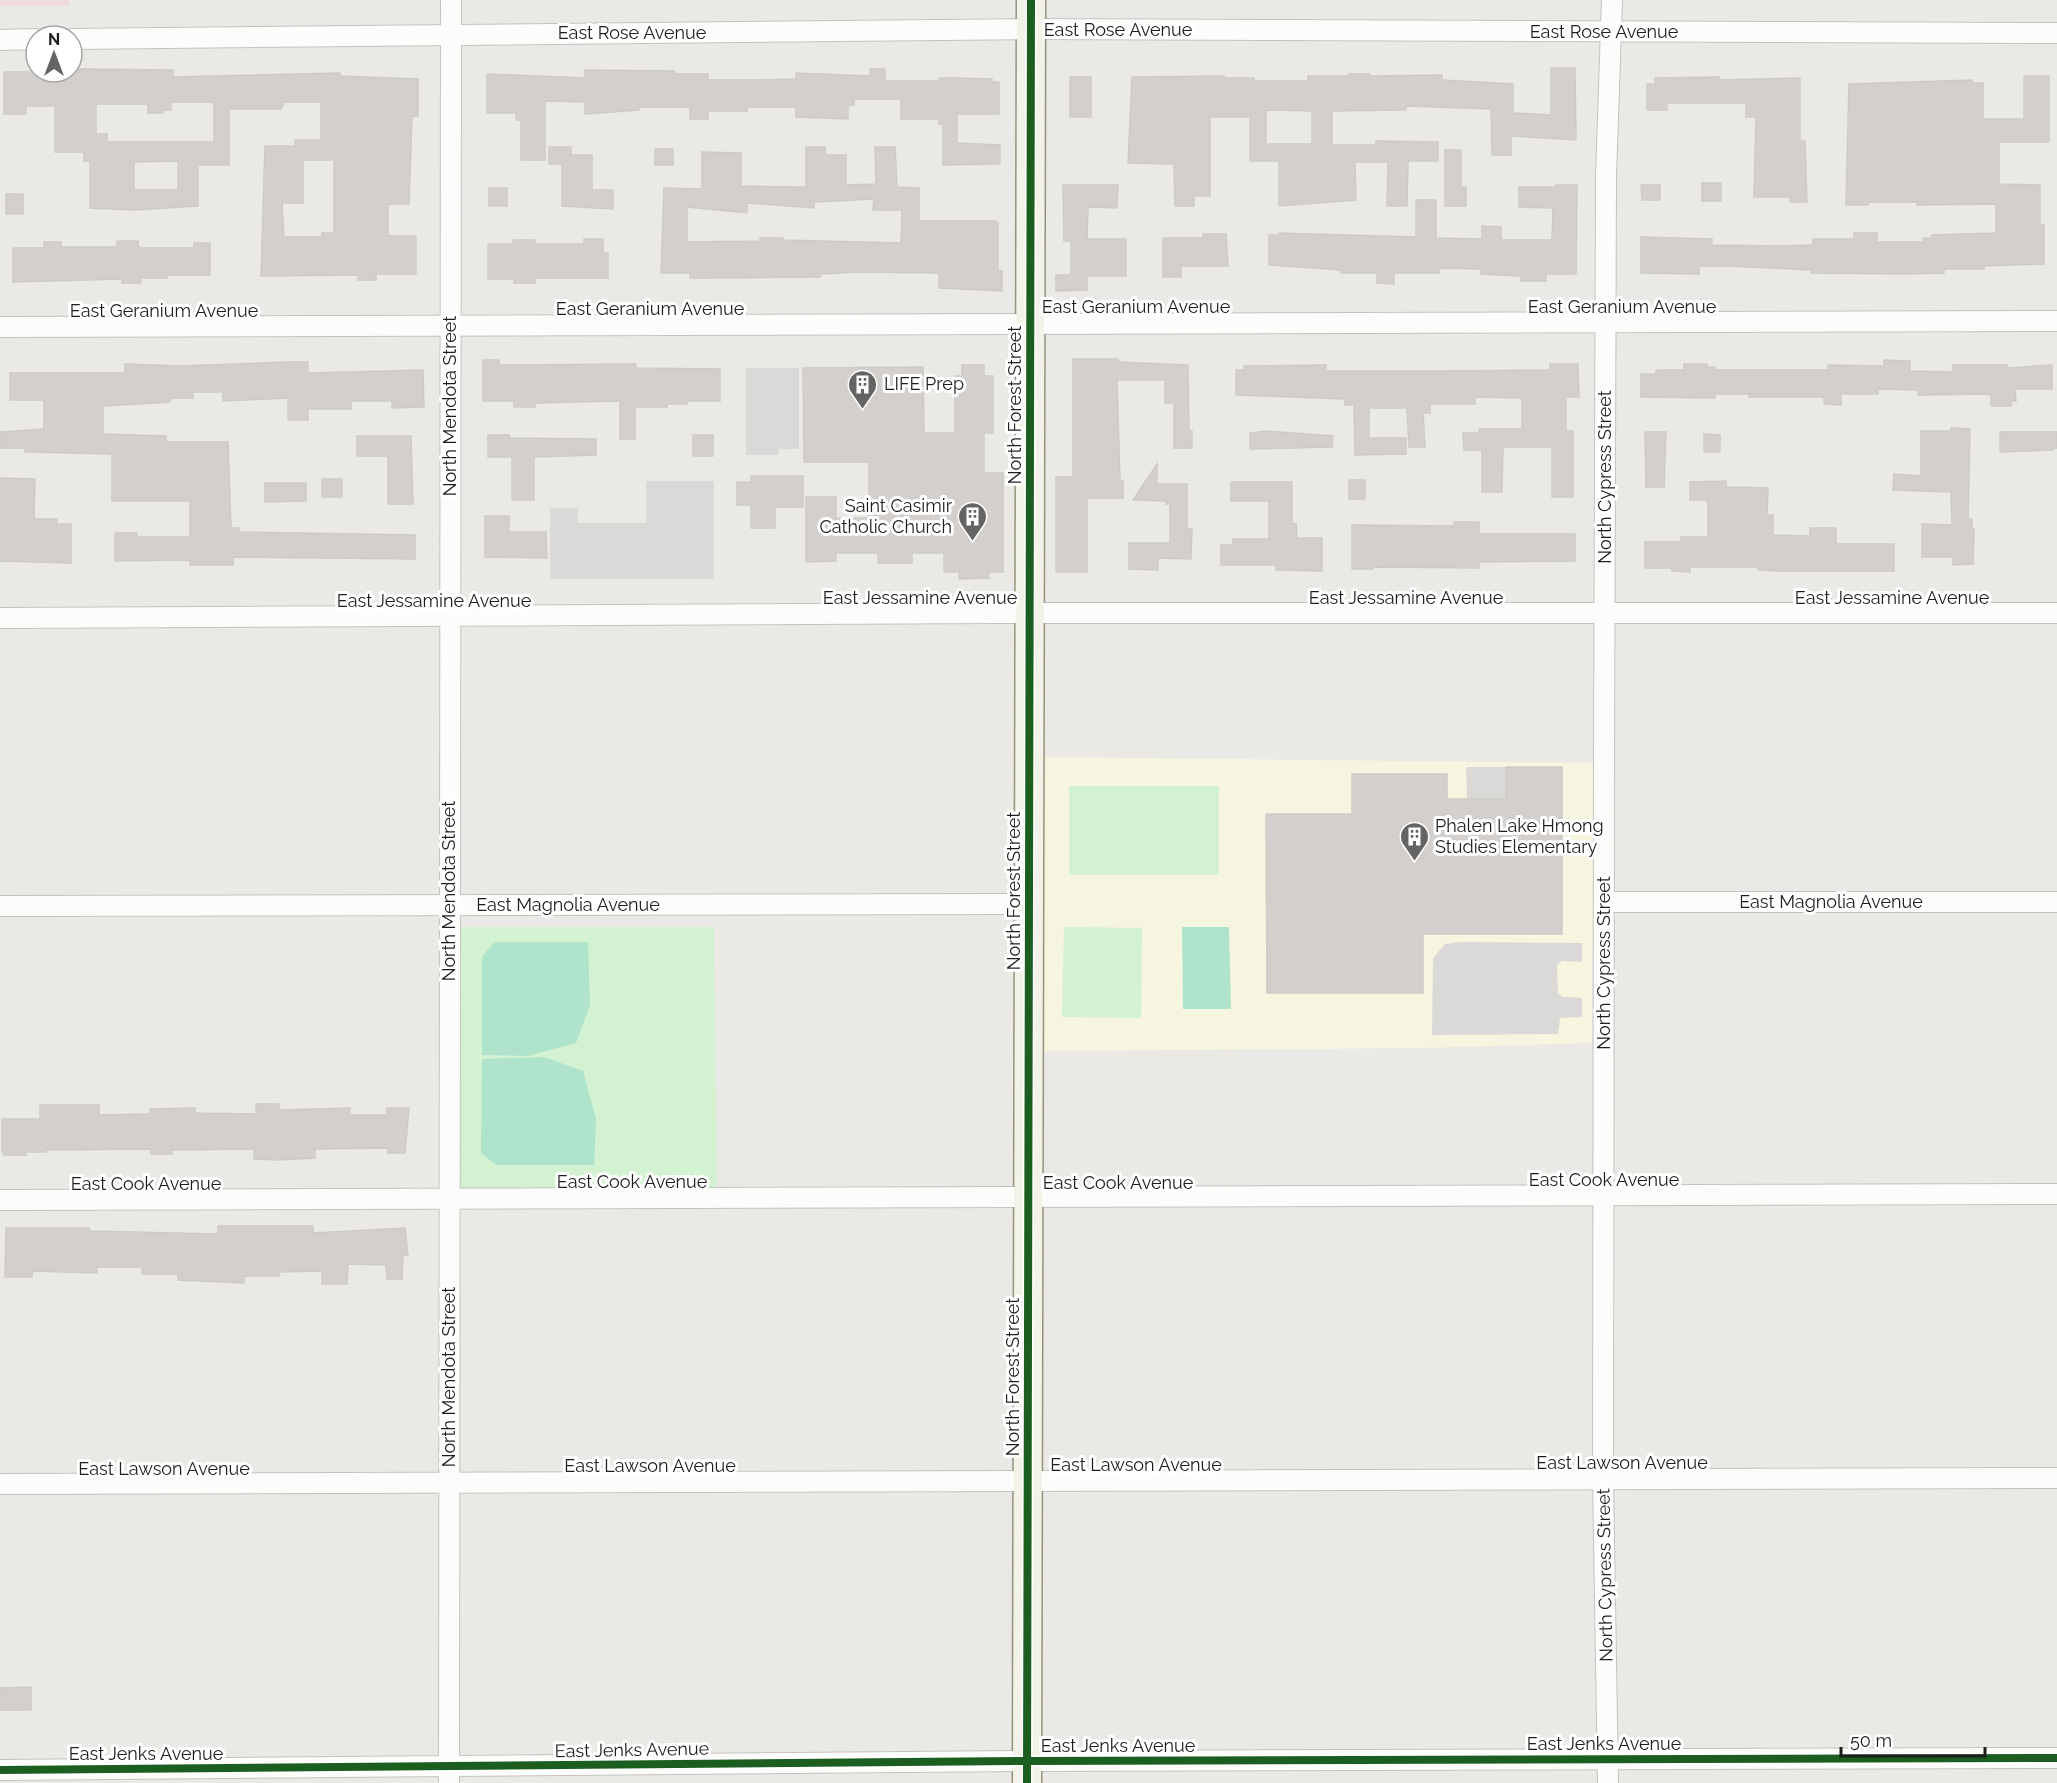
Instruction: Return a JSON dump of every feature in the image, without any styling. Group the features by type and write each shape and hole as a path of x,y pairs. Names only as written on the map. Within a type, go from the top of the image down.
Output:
{"street":[{"name":"North Mendota Street","path":"448,1775 451,0"},
{"name":"North Forest Street","path":"1027,1772 1031,0"},
{"name":"North Cypress Street","path":"1608,1783 1604,1478 1604,902 1606,322 1612,0"},
{"name":"East Rose Avenue","path":"84,39 1031,29 2057,33"},
{"path":"0,40 24,39"},
{"name":"East Geranium Avenue","path":"0,327 1030,322 2057,321"},
{"name":"East Jessamine Avenue","path":"0,618 1029,613 2057,613"},
{"name":"East Magnolia Avenue","path":"1604,902 2057,902"},
{"name":"East Magnolia Avenue","path":"0,906 1029,904"},
{"name":"East Cook Avenue","path":"0,1200 2057,1194"},
{"name":"East Lawson Avenue","path":"0,1484 2057,1478"},
{"name":"East Jenks Avenue","path":"0,1770 448,1775 1027,1772 1608,1759 2057,1758"}],"shaded area":[{"path":"0,0 69,0 69,6 0,6"},
{"path":"746,368 799,368 799,449 779,449 778,455 746,455"},
{"path":"646,481 714,481 714,579 550,579 550,508 578,508 578,523 646,523"},
{"path":"1029,757 1594,763 1592,1043 1424,1048 1028,1051"},
{"path":"1466,767 1506,767 1506,799 1467,799"},
{"path":"1461,942 1582,943 1582,962 1562,961 1557,965 1558,994 1563,997 1582,998 1582,1017 1560,1018 1558,1034 1432,1035 1433,958 1445,944"}],"green space":[{"path":"1069,786 1219,786 1219,875 1069,875"},
{"path":"451,927 714,927 717,1197 449,1199"},
{"path":"1064,927 1142,928 1141,1018 1062,1017"},
{"path":"1182,927 1229,927 1231,1009 1183,1009"},
{"path":"494,942 588,942 590,1005 576,1043 528,1056 482,1055 482,957"},
{"path":"544,1057 583,1071 596,1119 594,1165 496,1165 481,1153 482,1059"}],"building":[{"path":"1551,68 1575,68 1576,140 1511,136 1511,155 1492,155 1491,109 1406,106 1406,110 1332,111 1332,145 1376,145 1376,141 1438,142 1438,161 1408,161 1407,206 1387,206 1388,162 1355,162 1356,200 1279,206 1279,161 1250,161 1250,117 1210,117 1210,196 1194,196 1194,206 1175,206 1174,164 1128,163 1132,77 1224,76 1224,78 1254,78 1254,81 1308,81 1308,76 1349,76 1349,74 1442,75 1442,80 1513,84 1513,113 1551,115","holes":["1266,110 1312,111 1312,144 1266,144"]},
{"path":"84,69 173,70 173,77 340,73 340,76 418,79 418,116 412,116 409,204 388,204 388,236 416,236 416,274 376,274 376,280 358,280 358,275 261,276 265,146 295,146 295,140 321,140 321,102 284,102 281,109 229,109 229,165 198,165 198,206 134,210 90,208 90,161 84,161 84,152 55,152 55,106 26,106 26,114 4,114 4,72 24,72 24,84 84,84","holes":["171,102 214,102 214,142 107,142 107,134 96,134 96,104 148,104 148,113 163,113 163,110 171,110","303,160 334,160 334,233 322,233 322,237 284,237 282,203 303,203","178,161 178,190 134,190 134,162"]},
{"path":"870,69 885,69 885,81 939,81 939,78 957,78 992,79 992,82 999,82 999,114 957,114 957,143 1000,145 1000,164 943,165 943,124 939,124 939,119 901,119 901,99 854,99 854,105 848,105 848,119 796,117 796,107 747,107 747,111 708,111 708,119 690,119 690,107 639,107 639,110 585,114 585,102 545,101 545,160 521,160 521,120 516,120 516,113 487,113 487,74 585,78 585,70 674,71 674,74 708,74 708,80 759,80 796,79 796,73 870,76"},
{"path":"2024,76 2049,76 2049,142 1999,142 1999,184 2040,185 2040,225 2044,225 2044,264 1984,266 1984,269 1944,269 1944,273 1907,274 1811,273 1811,270 1730,266 1699,266 1699,274 1641,273 1641,237 1712,239 1712,245 1778,246 1813,245 1813,239 1854,239 1854,233 1877,233 1877,242 1923,242 1923,238 1932,238 1932,235 1996,233 1996,204 1917,205 1917,202 1868,202 1868,205 1846,205 1849,84 1972,80 1972,83 1983,83 1983,119 2024,119"},
{"path":"1070,77 1091,77 1091,117 1070,117"},
{"path":"1719,77 1719,80 1800,78 1800,141 1805,141 1807,202 1790,202 1790,197 1754,197 1756,117 1746,117 1746,103 1667,103 1667,110 1647,110 1647,84 1655,84 1655,78"},
{"path":"549,147 571,147 571,155 592,155 592,190 613,190 613,209 562,206 562,164 549,164"},
{"path":"806,147 825,147 825,155 846,155 846,185 876,184 875,147 895,147 897,187 919,188 919,221 995,221 998,223 998,271 1002,271 1002,291 939,288 939,273 859,272 820,274 820,277 690,278 690,273 661,273 664,188 702,189 702,152 741,153 741,186 806,187","holes":["874,199 873,210 902,210 901,243 783,240 783,238 760,238 760,241 687,242 687,207 747,213 747,203 814,208 814,202"]},
{"path":"655,149 673,149 673,165 655,165"},
{"path":"1445,150 1461,150 1461,187 1466,187 1466,206 1445,206"},
{"path":"1702,183 1721,183 1721,201 1702,201"},
{"path":"1063,185 1118,185 1117,208 1088,207 1087,239 1126,239 1126,276 1087,276 1087,290 1056,291 1056,275 1071,275 1071,241 1064,241"},
{"path":"1556,185 1577,185 1576,274 1546,274 1546,281 1521,281 1521,276 1481,274 1481,269 1440,268 1439,273 1394,273 1394,284 1377,283 1377,273 1341,273 1341,270 1269,265 1269,235 1279,235 1279,233 1416,237 1416,200 1436,200 1436,238 1482,239 1482,226 1501,227 1501,240 1552,240 1553,208 1519,207 1519,187 1556,187"},
{"path":"1641,185 1660,185 1660,200 1642,200"},
{"path":"489,188 507,188 507,206 489,206"},
{"path":"6,194 23,194 23,214 6,214"},
{"path":"1203,234 1226,234 1228,266 1181,266 1181,277 1163,277 1163,238 1203,238"},
{"path":"584,239 603,239 603,253 608,253 608,278 535,278 535,283 514,283 514,279 488,279 488,244 513,244 513,240 535,240 535,244 584,244"},
{"path":"117,241 138,241 138,246 141,248 194,248 194,243 210,243 210,275 167,275 167,278 141,278 141,283 122,283 122,279 13,282 13,248 44,248 44,242 61,242 61,247 117,247"},
{"path":"1073,359 1118,359 1118,362 1188,365 1189,431 1192,431 1192,448 1174,448 1174,403 1165,403 1165,380 1117,380 1120,481 1123,481 1123,498 1087,498 1087,572 1056,572 1056,477 1073,477"},
{"path":"483,360 499,360 499,365 636,364 636,368 720,369 720,401 687,401 687,404 667,404 667,407 635,407 635,439 620,439 620,401 535,403 535,407 514,407 514,401 483,401"},
{"path":"1884,360 1910,361 1910,371 1953,372 1953,365 2007,365 2007,368 2052,365 2052,389 2015,389 2016,401 2011,401 2011,406 1991,406 1991,394 1918,395 1918,390 1878,389 1878,394 1841,394 1841,405 1824,404 1824,397 1749,397 1750,394 1715,394 1715,398 1641,397 1641,374 1656,374 1656,370 1684,370 1684,364 1707,364 1707,367 1715,367 1715,370 1828,370 1828,365 1884,366"},
{"path":"308,362 308,373 423,370 424,407 392,408 392,401 351,401 351,409 308,409 308,420 288,420 288,398 223,401 223,392 193,392 193,398 170,398 170,402 103,406 103,434 166,436 166,442 228,442 231,528 239,528 239,532 415,535 415,559 233,557 233,565 190,565 190,560 115,561 115,533 137,533 137,537 190,537 190,501 112,501 112,454 25,452 25,448 0,448 0,432 44,429 44,400 10,400 10,373 125,373 125,364 180,366"},
{"path":"1550,364 1578,364 1579,397 1566,397 1566,431 1573,431 1573,497 1552,497 1552,447 1503,447 1502,492 1482,492 1482,450 1464,450 1463,433 1479,433 1479,429 1522,429 1522,398 1475,397 1475,404 1430,404 1430,413 1423,413 1425,447 1409,447 1407,408 1369,408 1369,438 1406,438 1406,454 1355,455 1354,405 1345,405 1345,399 1236,395 1236,370 1244,370 1244,366 1326,365 1326,371 1440,371 1550,370"},
{"path":"962,365 984,365 984,376 993,376 993,433 984,433 984,473 1003,473 1003,572 989,572 989,578 959,579 959,572 944,572 944,553 912,553 912,563 878,563 878,553 836,553 836,561 806,562 806,497 836,497 836,518 869,518 869,462 804,462 803,368 923,367 924,433 955,433 955,376 962,376"},
{"path":"1951,428 1970,429 1968,519 1972,519 1972,529 1974,529 1973,564 1953,565 1953,557 1922,557 1922,524 1952,525 1951,492 1893,490 1894,474 1921,476 1921,431 1951,431"},
{"path":"1267,431 1333,436 1332,447 1250,449 1250,433"},
{"path":"1645,432 1666,432 1664,487 1646,487"},
{"path":"2000,432 2057,432 2057,448 2000,452"},
{"path":"1704,434 1720,435 1720,452 1704,452"},
{"path":"488,435 509,435 510,438 596,439 596,455 534,457 534,500 512,500 512,457 488,457"},
{"path":"693,435 713,435 713,456 693,456"},
{"path":"357,436 411,436 413,504 388,504 388,456 357,456"},
{"path":"1157,464 1157,484 1187,484 1187,529 1192,529 1191,559 1158,558 1158,570 1129,569 1129,543 1170,543 1170,504 1166,504 1166,501 1133,500"},
{"path":"751,476 803,476 803,507 775,507 775,528 751,528 751,505 737,505 737,482 751,482"},
{"path":"0,478 35,479 34,519 57,519 57,524 71,524 71,563 0,561"},
{"path":"322,479 342,479 342,497 322,497"},
{"path":"1349,480 1365,480 1365,499 1349,499"},
{"path":"1726,481 1726,487 1768,488 1767,515 1773,515 1773,535 1810,536 1810,528 1836,528 1836,544 1894,544 1894,571 1777,571 1758,570 1758,567 1690,567 1690,572 1672,571 1672,568 1645,568 1645,542 1681,542 1681,537 1708,537 1708,504 1706,500 1690,500 1690,482"},
{"path":"1231,482 1292,482 1292,524 1296,524 1297,538 1322,538 1322,571 1276,570 1276,565 1221,565 1221,545 1233,545 1233,539 1269,539 1269,501 1231,501"},
{"path":"265,483 306,483 306,501 265,502"},
{"path":"485,516 509,516 509,532 546,532 547,558 485,557"},
{"path":"1454,522 1479,522 1479,534 1575,534 1575,561 1479,562 1479,568 1373,567 1373,569 1352,569 1352,525 1454,526"},
{"name":"Phalen Lake Hmong Studies Elementary","path":"1506,767 1562,767 1562,934 1423,934 1423,993 1267,993 1266,814 1352,814 1352,774 1447,774 1447,799 1506,799"},
{"path":"256,1104 279,1104 279,1110 350,1108 350,1115 387,1115 387,1108 409,1108 405,1153 388,1153 388,1148 315,1149 315,1158 278,1160 254,1159 254,1149 172,1150 172,1154 151,1154 151,1149 46,1150 46,1152 26,1152 26,1155 4,1155 2,1150 2,1119 40,1119 40,1105 99,1105 99,1115 150,1114 150,1109 195,1108 195,1113 256,1114"},
{"path":"218,1226 313,1226 313,1233 405,1228 408,1255 403,1255 402,1279 387,1279 386,1265 348,1264 347,1284 322,1284 322,1271 279,1272 279,1276 244,1276 244,1283 178,1280 178,1274 142,1274 142,1267 97,1267 97,1273 32,1271 32,1277 5,1277 6,1228 89,1228 90,1231 218,1234"},
{"path":"31,1687 31,1710 0,1710 0,1688"}],"cycle path":[{"path":"1027,1783 1031,0"},
{"path":"0,1770 1028,1761 2057,1758"}],"place":[{"name":"LIFE Prep","path":"863,410"},
{"name":"Saint Casimir Catholic Church","path":"973,542"},
{"name":"Phalen Lake Hmong Studies Elementary","path":"1414,862"}]}
